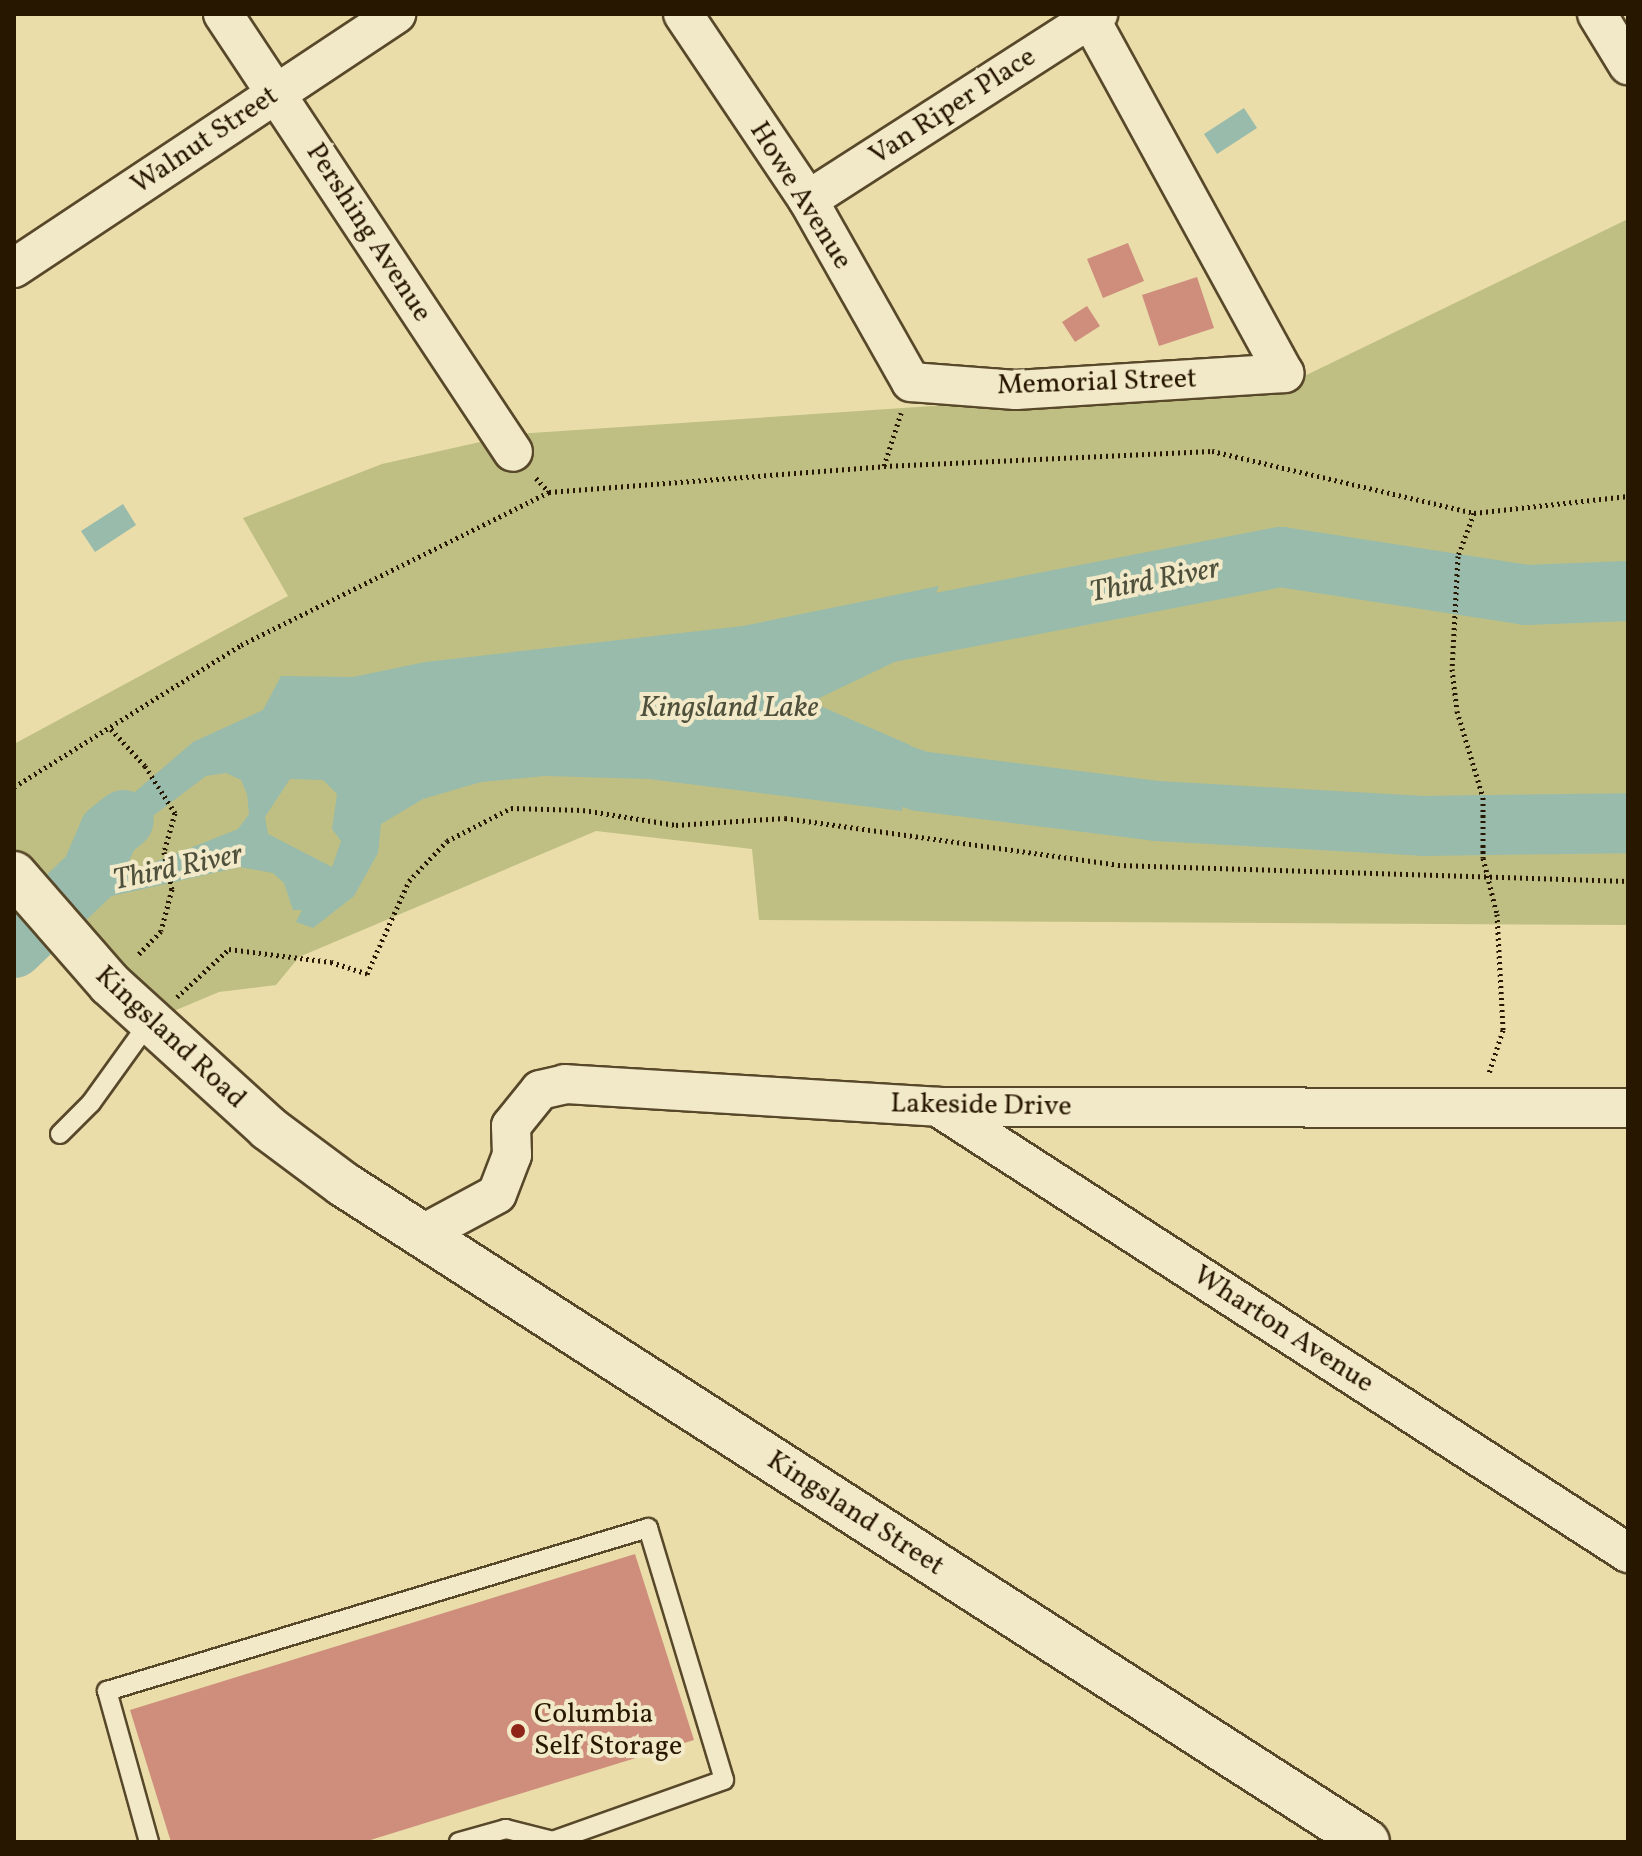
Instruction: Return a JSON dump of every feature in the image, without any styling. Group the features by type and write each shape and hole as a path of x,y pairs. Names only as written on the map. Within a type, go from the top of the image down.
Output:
{"main road":[{"name":"Kingsland Road","path":"21,883 61,933 160,1012 268,1128 343,1184"},
{"name":"Kingsland Street","path":"343,1184 1367,1842"}],"street":[{"name":"Pershing Avenue","path":"223,14 513,452"},
{"name":"Walnut Street","path":"14,268 396,14"},
{"name":"Howe Avenue","path":"683,14 808,200 911,382"},
{"path":"1597,14 1626,56"},
{"name":"Van Riper Place","path":"808,200 1094,17"},
{"name":"Memorial Street","path":"911,382 1016,390 1284,373 1094,17"},
{"name":"Lakeside Drive","path":"421,1235 497,1194 512,1155 511,1126 540,1090 565,1084 938,1107 1628,1108"},
{"name":"Wharton Avenue","path":"938,1107 1628,1553"}],"lane":[{"path":"60,1134 91,1103 160,1012"},
{"path":"149,1842 107,1691 648,1528 724,1780 553,1842 506,1829 459,1842"}],"path":[{"path":"884,466 911,382"},
{"path":"14,787 241,645 549,492 884,466 1212,451 1474,513 1628,496"},
{"path":"1474,513 1458,556 1457,711 1483,797 1483,858 1497,914 1503,1030 1478,1108"},
{"path":"111,729 145,766 175,813 164,852 172,889 161,931 130,962"},
{"path":"160,1012 229,949 331,962 367,974 409,881 447,841 511,808 583,810 676,825 785,818 1118,865 1628,881"}],"green space":[{"path":"1628,219 1628,925 759,920 752,849 596,831 299,957 276,985 219,992 150,1021 61,933 88,908 58,873 28,892 14,874 14,744 288,596 243,518 382,464 516,434 1292,382"}],"water":[{"path":"1244,108 1257,128 1217,154 1204,134"},
{"path":"123,504 136,525 95,552 81,531"},
{"name":"Kingsland Lake","path":"939,586 909,655 811,702 910,745 902,811 649,779 545,776 481,782 423,799 381,824 378,853 354,896 313,928 296,922 302,910 293,910 284,883 273,873 240,867 90,901 69,872 86,854 90,832 193,742 263,710 281,676 353,677 425,662 743,626","holes":["226,773 241,780 247,794 249,814 238,829 140,868 118,864 118,848 129,834 206,776","290,779 323,780 337,794 332,829 341,841 332,867 268,834 265,817"]}],"building":[{"path":"1128,243 1144,281 1103,298 1087,259"},
{"path":"1197,277 1214,328 1159,346 1142,295"},
{"path":"1087,306 1100,326 1075,342 1062,322"},
{"path":"635,1554 694,1740 364,1842 171,1842 130,1710"}],"waterway":[{"name":"Third River","path":"839,642 1281,557 1526,595 1628,591"},
{"name":"Third River","path":"828,748 919,781 1157,811 1423,826 1628,823"},
{"name":"Third River","path":"14,948 91,874 109,832 124,820"}],"place":[{"name":"Columbia Self Storage","path":"518,1731"}]}
